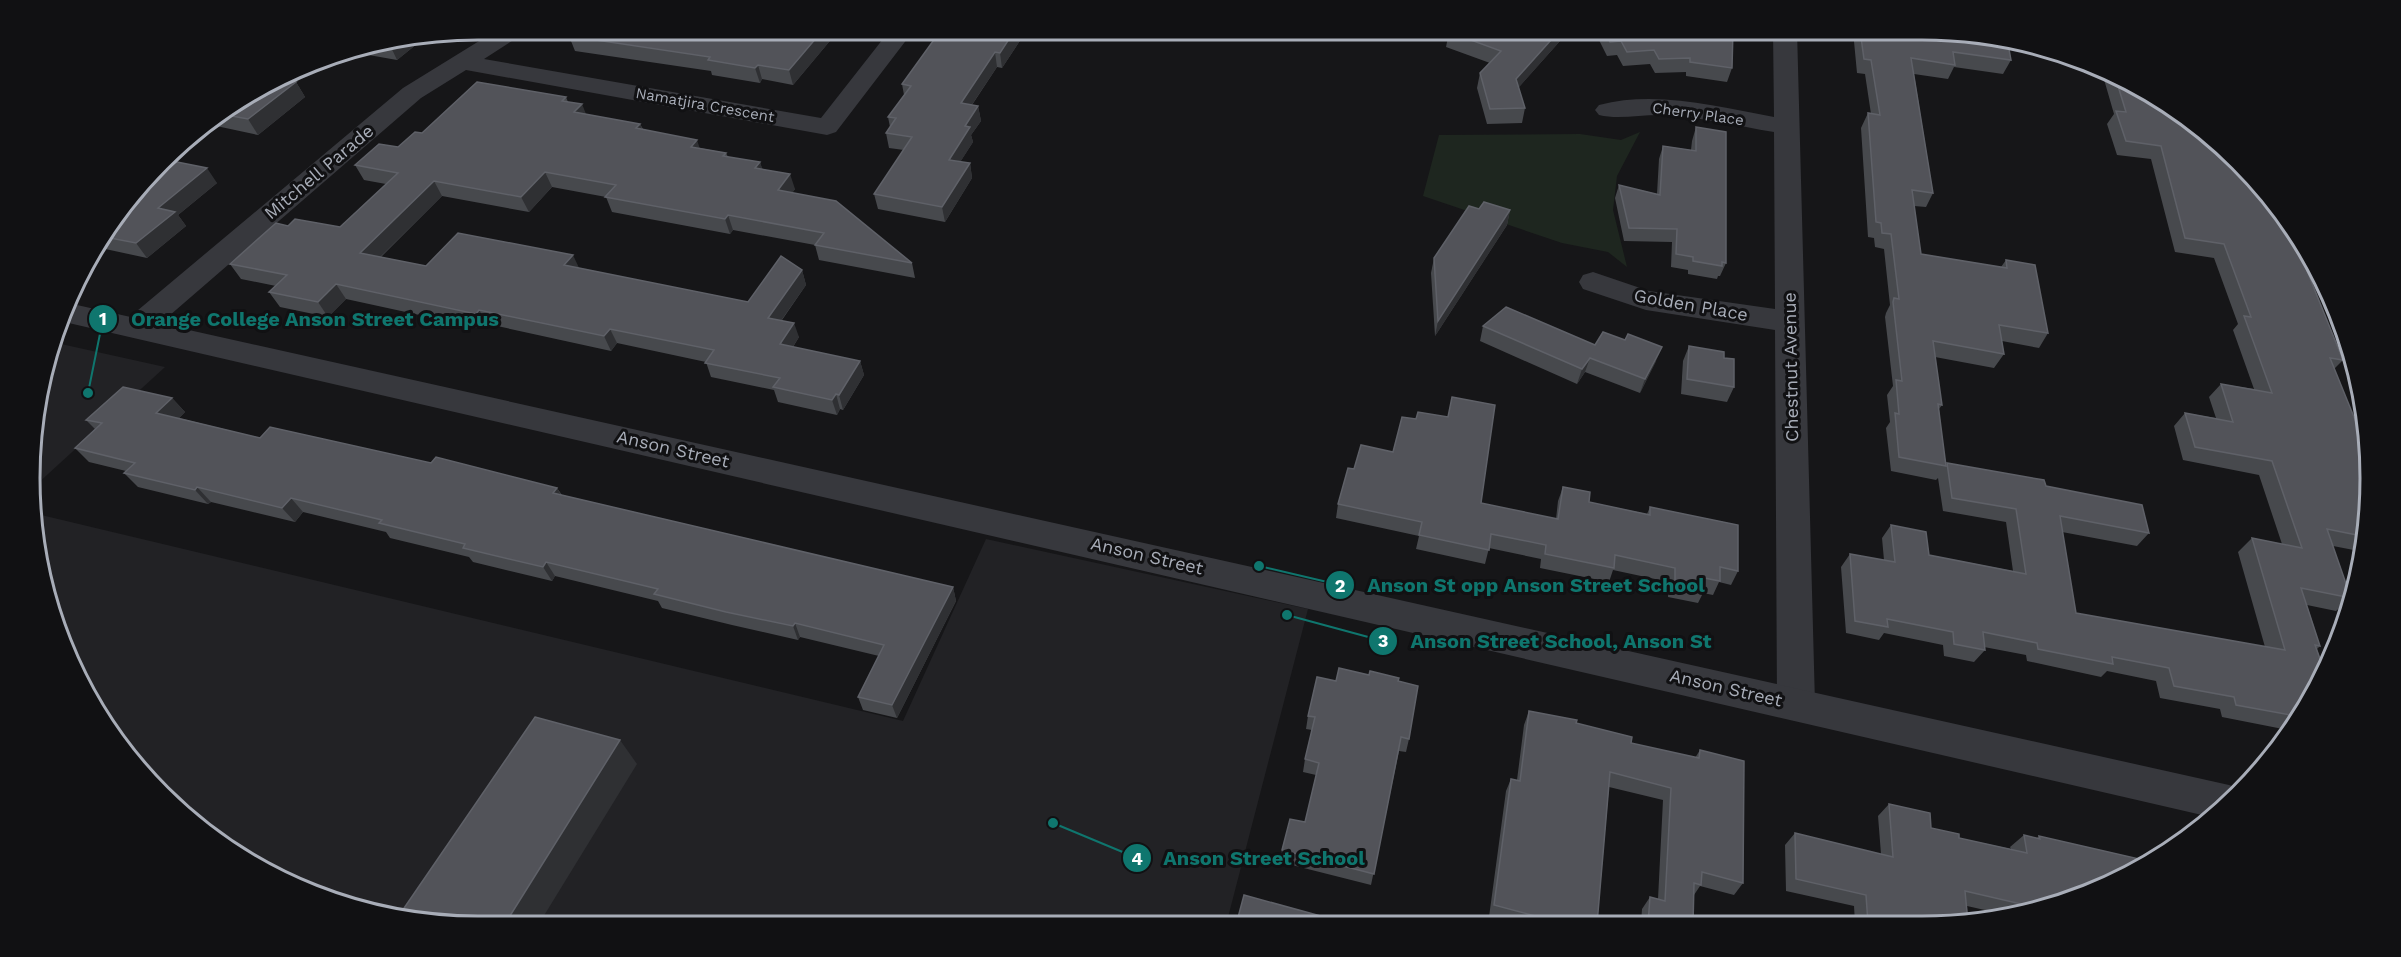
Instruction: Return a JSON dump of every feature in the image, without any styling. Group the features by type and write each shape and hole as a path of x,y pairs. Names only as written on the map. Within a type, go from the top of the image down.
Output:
{"street":[{"name":"Mitchell Parade","path":"136,328 412,93 497,40"},
{"name":"Namatjira Crescent","path":"462,62 827,127 894,40"},
{"name":"Chestnut Avenue","path":"1785,40 1796,704"},
{"name":"Cherry Place","path":"1608,110 1623,107 1668,109 1787,127"},
{"name":"Golden Place","path":"1593,282 1646,300 1790,322"},
{"name":"Anson Street","path":"73,314 2219,801"}],"shaded area":[{"path":"1640,132 1617,176 1613,210 1627,267 1608,252 1562,243 1423,196 1439,135 1580,134 1621,140"},
{"path":"62,344 165,367 40,481 44,421 55,365"},
{"path":"42,515 903,721 986,539 1308,609 1228,916 450,916 365,902 311,883 259,858 235,843 190,808 169,788 149,767 114,722 86,672 55,592"}],"building":[{"path":"596,40 814,40 789,70 758,65 755,68 708,60 710,57"},
{"path":"934,40 1008,40 1000,53 995,52 961,103 978,106 965,126 970,127 949,160 970,163 942,207 874,194 912,137 886,133 896,118 888,117 911,86 902,84"},
{"path":"1471,40 1551,40 1516,79 1525,108 1490,109 1480,73 1501,51"},
{"path":"1609,40 1733,40 1732,68 1690,62 1690,58 1659,59 1654,50 1627,52 1621,41 1610,42"},
{"path":"1861,40 1951,41 2009,49 2011,60 1953,52 1955,65 1911,58 1933,193 1912,190 1921,254 2007,268 2006,260 2035,265 2048,333 1999,325 2004,354 1933,341 1942,405 1938,404 1946,466 1899,457 1895,413 1899,414 1896,380 1902,381 1893,302 1894,298 1899,299 1891,234 1882,233 1881,223 1876,222 1868,113 1880,115 1871,60 1864,59"},
{"path":"296,82 248,119 232,116 259,99"},
{"path":"477,82 566,97 562,101 582,104 574,112 640,124 636,128 697,140 691,147 726,153 723,156 760,162 755,168 790,174 778,190 836,201 912,263 815,245 824,233 728,215 725,219 605,197 616,185 545,172 521,197 434,181 360,253 426,266 458,233 573,255 564,265 748,302 781,256 802,270 768,318 794,323 780,344 860,361 839,395 836,394 832,400 773,387 780,378 705,363 714,350 610,329 604,336 479,310 476,314 336,284 318,302 269,292 287,275 230,264 276,223 288,226 295,219 340,227 398,173 355,165 379,144 398,147 415,132 422,133"},
{"path":"2118,87 2142,99 2189,131 2211,149 2252,190 2287,235 2302,260 2343,360 2330,358 2357,426 2360,507 2357,535 2327,529 2347,587 2344,597 2301,588 2320,646 2315,645 2320,660 2291,715 2236,705 2234,697 2174,686 2169,668 2112,657 2113,664 2038,649 2037,643 1983,632 1985,650 1954,644 1953,632 1887,619 1888,627 1855,621 1850,554 1895,562 1891,525 1926,532 1929,555 2026,574 2016,509 1952,498 1947,463 2044,480 2046,486 2142,505 2149,533 2060,516 2076,613 2285,650 2252,538 2302,548 2272,461 2195,447 2185,413 2233,422 2221,384 2272,393 2244,316 2251,317 2224,244 2185,238 2161,146 2126,141 2116,111 2126,112"},
{"path":"1696,127 1726,132 1726,263 1722,262 1722,266 1693,261 1693,257 1676,254 1677,229 1629,228 1619,185 1660,195 1663,146 1696,151"},
{"path":"176,162 207,168 158,208 175,212 136,243 112,238 149,190"},
{"path":"1484,202 1510,210 1438,321 1434,258 1469,206 1479,209"},
{"path":"1506,307 1595,345 1603,332 1625,340 1628,334 1662,347 1645,379 1590,358 1582,369 1483,326"},
{"path":"1689,346 1724,352 1724,358 1734,359 1734,387 1687,379"},
{"path":"123,387 172,398 156,413 260,438 270,427 431,463 436,457 557,488 553,493 953,587 892,705 858,697 884,645 795,623 793,626 726,612 654,594 658,589 546,562 543,567 463,548 465,544 379,523 382,520 291,498 282,508 197,487 195,490 124,473 135,463 75,448 102,423 86,420"},
{"path":"1452,397 1495,405 1481,503 1558,519 1563,487 1590,492 1589,502 1650,515 1650,507 1738,525 1738,571 1720,567 1720,581 1704,578 1705,589 1675,583 1675,568 1615,555 1614,568 1545,554 1546,545 1491,534 1489,550 1419,535 1422,522 1338,504 1348,468 1354,469 1361,445 1393,452 1402,417 1416,419 1418,412 1448,417"},
{"path":"1339,668 1369,675 1370,671 1399,678 1398,681 1418,686 1409,739 1401,737 1374,874 1282,850 1290,819 1305,822 1319,763 1305,759 1315,717 1308,716 1317,677 1336,681"},
{"path":"1529,711 1577,720 1576,723 1632,737 1631,743 1699,758 1700,750 1744,761 1743,883 1702,872 1701,885 1694,883 1693,916 1649,916 1650,897 1665,901 1671,788 1610,772 1598,916 1536,916 1494,905 1511,779 1520,781"},
{"path":"535,717 620,740 510,916 450,916 403,910"},
{"path":"1889,804 1930,813 1931,828 1959,834 1959,838 2027,853 2024,835 2040,839 2039,836 2140,859 2090,883 2024,905 1965,891 1967,914 1868,916 1866,895 1796,879 1795,833 1893,857"},
{"path":"1244,895 1321,916 1238,916"}],"place":[{"name":"Orange College Anson Street Campus","path":"88,393"},
{"name":"Anson St opp Anson Street School","path":"1259,566"},
{"name":"Anson Street School, Anson St","path":"1287,615"},
{"name":"Anson Street School","path":"1053,823"}]}
